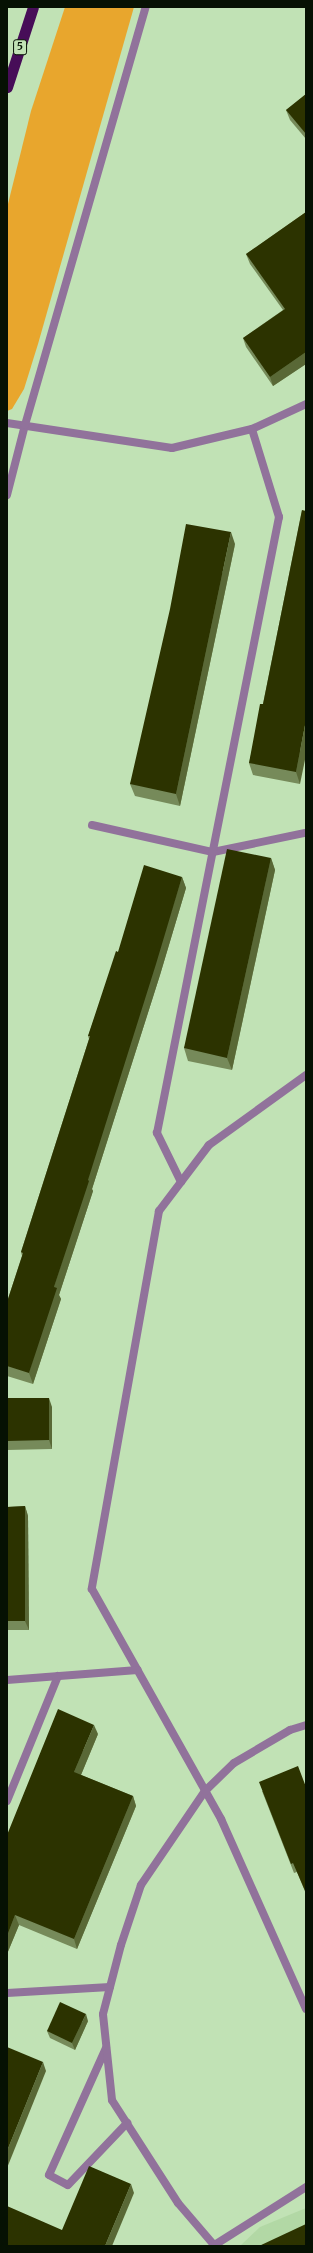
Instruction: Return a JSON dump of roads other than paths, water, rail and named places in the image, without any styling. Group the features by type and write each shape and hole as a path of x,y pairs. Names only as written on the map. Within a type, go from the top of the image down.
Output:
{"highway":[{"name":"5","path":"7,87 33,7"}],"street":[{"path":"7,495 25,425 146,7"},
{"path":"7,423 172,448 252,429 306,404"},
{"path":"182,1182 157,1133 279,517 252,429"},
{"path":"92,825 213,852 305,833"},
{"path":"306,1075 209,1145 159,1211 92,1589 221,1819 306,2009"},
{"path":"7,1680 138,1670"},
{"path":"7,1801 58,1676"},
{"path":"306,1725 290,1730 234,1763 204,1791 141,1885 103,2014 112,2100 178,2203 214,2246 306,2187"},
{"path":"7,1993 110,1987"},
{"path":"106,2047 49,2175 68,2185 127,2123"}]}
